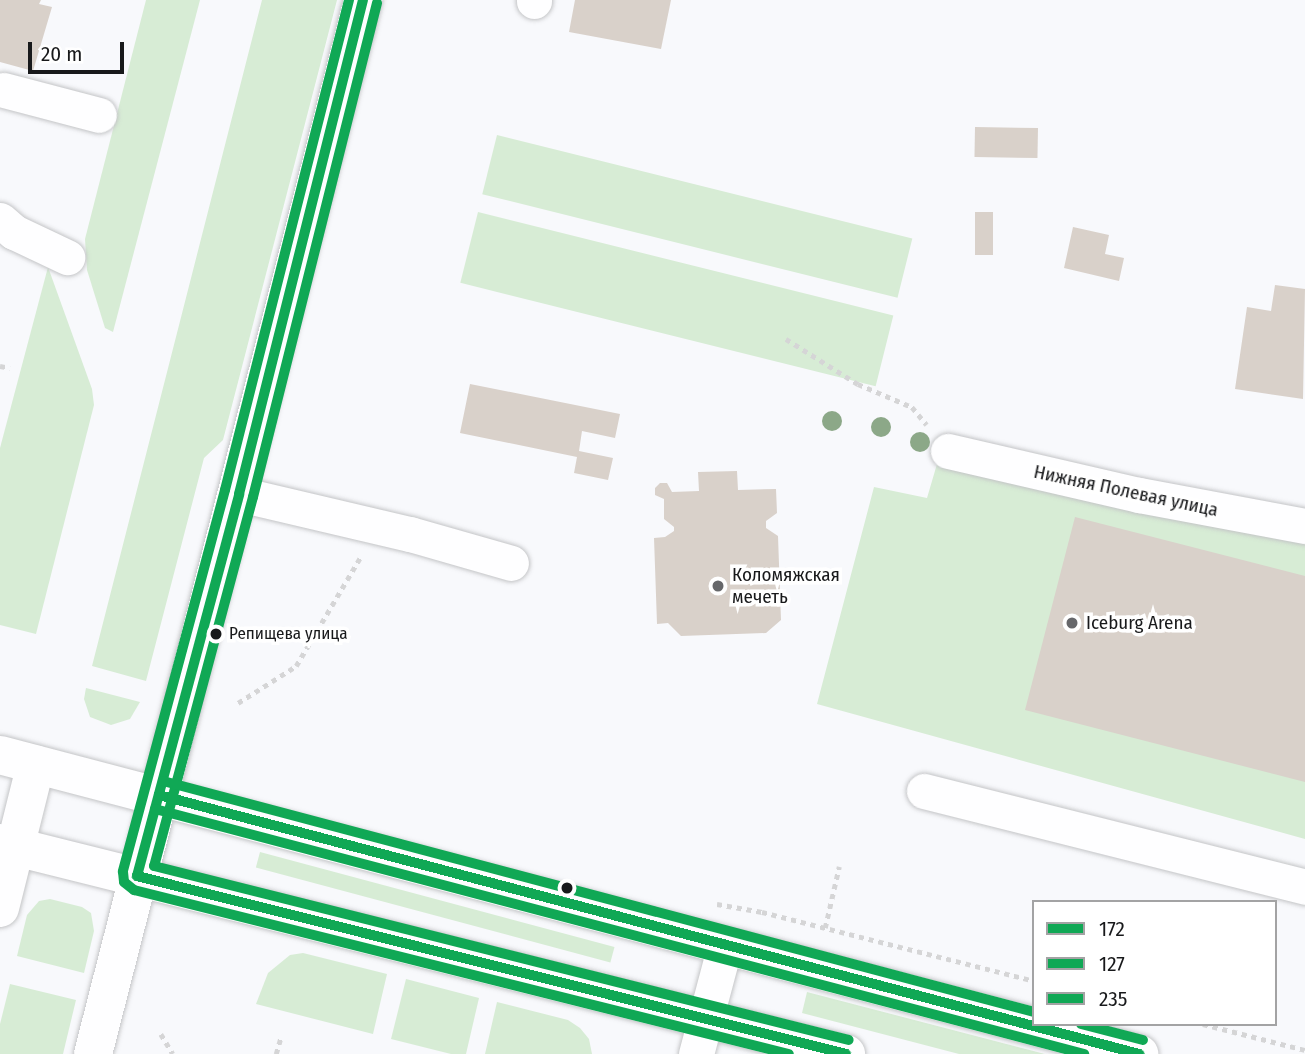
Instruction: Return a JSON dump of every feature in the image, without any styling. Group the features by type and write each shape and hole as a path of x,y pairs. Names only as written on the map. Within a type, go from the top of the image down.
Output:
{"main road":[{"path":"93,1054 137,876 239,494 360,3"},
{"path":"0,755 159,794 1032,1026"},
{"path":"0,908 8,845 36,764"},
{"path":"8,845 846,1054"},
{"path":"1033,1026 1139,1054"}],"street":[{"path":"4,90 99,115"},
{"path":"0,220 14,232 67,257"},
{"name":"Нижняя Полевая улица","path":"948,452 1139,495 1305,526"},
{"path":"239,494 511,563"},
{"path":"924,791 1305,887"},
{"path":"696,1054 725,945"}],"path":[{"path":"786,339 858,384 912,407 948,452"},
{"path":"0,366 10,368"},
{"path":"238,703 296,666 349,579 376,527"},
{"path":"825,928 839,867"},
{"path":"712,903 825,928 1032,980"},
{"path":"1211,1026 1305,1050"},
{"path":"161,1034 173,1054"},
{"path":"276,1054 281,1036"}],"green space":[{"path":"146,0 200,0 113,332 105,328 87,270 85,239"},
{"path":"262,0 337,0 223,440 204,458 146,681 92,666"},
{"path":"497,135 912,239 898,298 482,194"},
{"path":"478,212 893,316 876,386 460,283"},
{"path":"48,267 92,389 94,405 36,634 0,625 0,448"},
{"name":"Iceburg Arena","path":"937,464 1305,541 1305,839 817,704 874,487 927,498"},
{"path":"86,688 140,702 130,719 111,725 90,717 84,699"},
{"path":"260,852 614,947 610,962 256,867"},
{"path":"50,899 82,907 91,913 94,931 84,973 17,956 27,915 39,901"},
{"path":"303,953 387,974 373,1034 256,1004 268,973 290,955"},
{"path":"406,979 479,998 466,1054 451,1054 391,1039"},
{"path":"10,984 76,1000 63,1054 0,1054 0,1024"},
{"path":"807,992 1045,1054 959,1054 802,1013"},
{"path":"497,1002 568,1020 580,1028 589,1039 592,1054 485,1054"}],"building":[{"path":"0,0 41,0 39,4 52,7 33,71 0,62"},
{"path":"575,0 671,0 661,49 569,32"},
{"path":"975,127 1038,128 1037,158 974,157"},
{"path":"975,212 993,212 993,255 975,255"},
{"path":"1073,227 1109,235 1105,254 1124,258 1119,281 1064,268"},
{"path":"1275,285 1305,289 1303,399 1235,389 1247,307 1271,311"},
{"path":"470,384 620,414 615,438 582,431 579,451 613,458 608,480 574,473 577,457 460,433"},
{"name":"Коломяжская мечеть","path":"737,471 738,490 776,489 777,513 766,521 766,528 778,536 781,620 766,633 681,636 668,623 657,624 654,538 665,537 674,531 674,527 664,519 664,499 655,495 655,488 660,483 667,483 672,492 699,491 698,472"},
{"path":"1075,517 1305,576 1305,782 1025,710"}],"transit line":[{"name":"127","path":"349,0 225,490 123,872 124,882 134,890 789,1054"},
{"name":"172","path":"137,876 239,494 363,0"},
{"name":"235","path":"377,3 253,497 154,866 849,1040"},
{"name":"235","path":"163,781 1032,1011"},
{"name":"172","path":"159,795 1032,1026"},
{"name":"127","path":"155,809 1084,1054"},
{"name":"172","path":"137,876 846,1054"},
{"name":"172","path":"1033,1026 1139,1054"},
{"name":"235","path":"1089,1026 1143,1040"}],"place":[{"name":"Коломяжская мечеть","path":"718,586"},
{"name":"Iceburg Arena","path":"1072,623"},
{"name":"Репищева улица","path":"216,634"}]}
